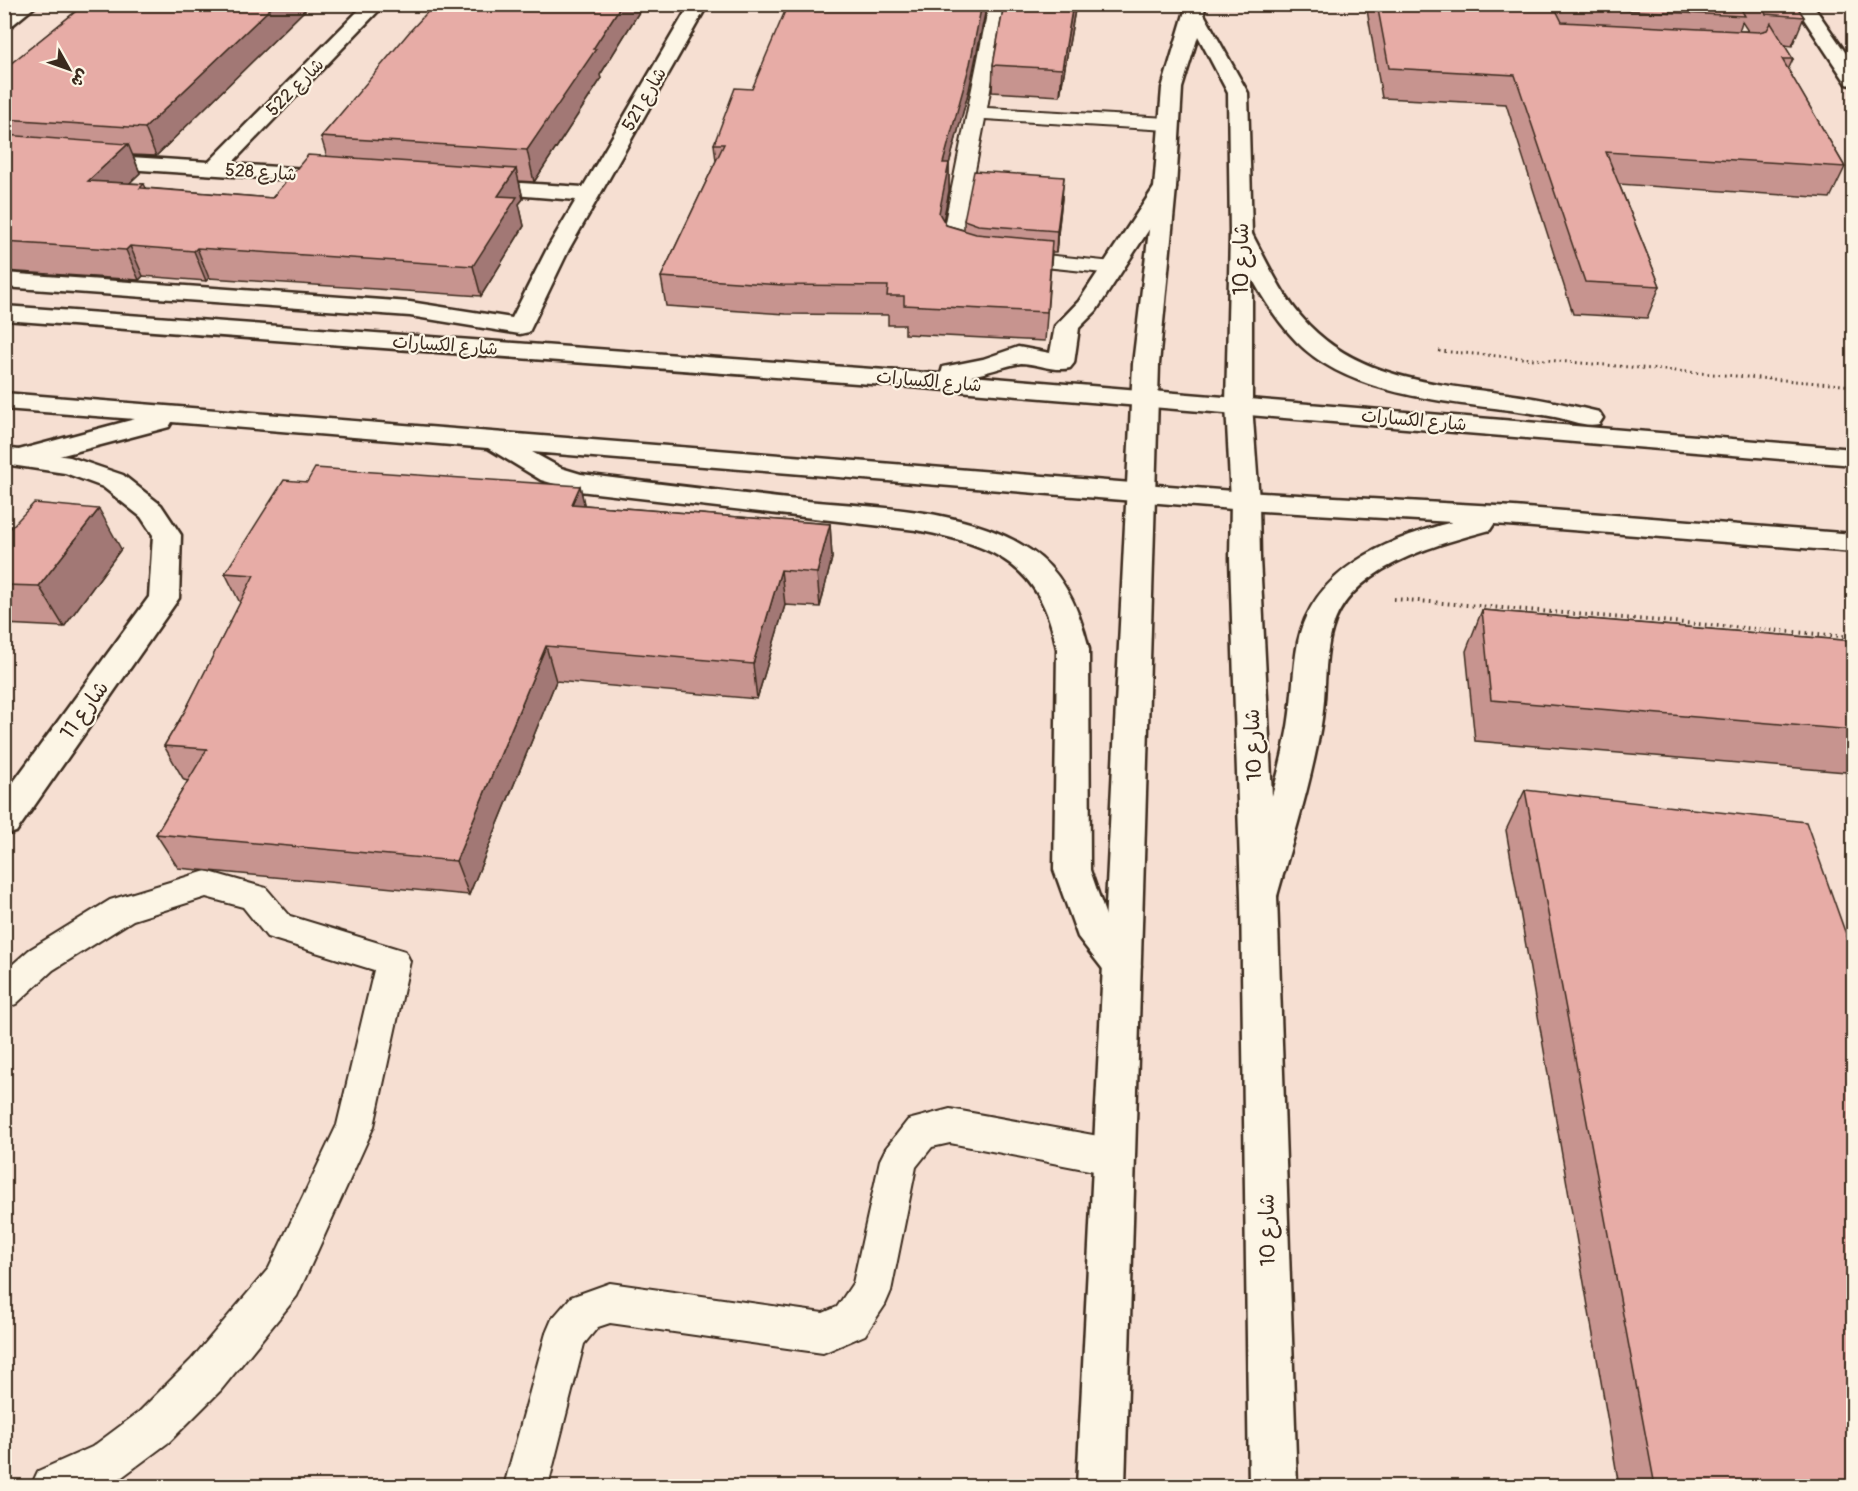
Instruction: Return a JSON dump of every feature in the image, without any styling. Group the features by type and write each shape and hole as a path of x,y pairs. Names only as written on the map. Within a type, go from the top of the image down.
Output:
{"street":[{"path":"4,23 28,4"},
{"name":"شارع 522","path":"214,169 376,4"},
{"name":"شارع 521","path":"590,194 699,4"},
{"path":"1803,4 1854,80"},
{"name":"شارع 10","path":"1101,1486 1144,398 1165,188 1172,88 1196,9"},
{"name":"شارع 10","path":"1196,9 1238,93 1241,234 1239,405 1245,501 1245,558 1259,896 1273,1486"},
{"name":"شارع 528","path":"4,156 355,178"},
{"path":"461,185 590,194"},
{"path":"898,378 987,366 1018,356 1061,363 1067,326 1088,306 1165,188"},
{"name":"شارع الكسارات","path":"4,280 410,309 520,327 558,249 590,194"},
{"path":"1241,234 1273,295 1306,338 1324,354 1343,364 1412,386 1543,407 1693,443"},
{"name":"شارع الكسارات","path":"4,313 898,378 1854,457"},
{"path":"4,400 1141,493 1514,516 1854,543"},
{"path":"15,457 182,415"},
{"path":"492,440 551,474 579,482 952,528 974,532 1020,555 1050,584 1066,615 1073,649 1072,870 1091,926 1122,966"},
{"name":"شارع 11","path":"4,822 164,598 167,536 151,511 113,481 70,465 15,457"},
{"path":"1259,896 1294,776 1306,719 1311,658 1321,617 1348,582 1372,562 1457,528 1514,516"}],"lane":[{"path":"997,4 951,242 955,248 976,254 1113,268"},
{"path":"977,113 1168,124"},
{"path":"4,994 41,960 122,910 206,884 254,897 279,927 393,961 355,1126 283,1282 206,1375 154,1427 107,1462 53,1486"},
{"path":"526,1486 566,1333 585,1311 610,1303 823,1333 851,1321 871,1291 899,1160 921,1132 950,1126 1115,1157"}],"path":[{"path":"1438,351 1854,386"},
{"path":"1348,582 1401,601 1854,637"}],"shaded area":[{"path":"5,5 1853,5 1853,1486 5,1486"}],"building":[{"path":"85,4 275,4 145,128 4,119 4,69"},
{"path":"435,4 622,4 593,49 596,49 527,150 321,137"},
{"path":"788,4 982,4 970,64 943,163 949,163 939,213 946,225 976,234 1052,241 1047,312 904,305 904,296 887,296 888,286 783,285 661,277 724,144 714,144 735,88 752,89"},
{"path":"1004,4 1073,4 1062,69 993,65"},
{"path":"1377,4 1553,4 1562,22 1759,32 1767,30 1771,23 1793,59 1782,59 1845,167 1606,152 1660,286 1585,282 1515,75 1389,68"},
{"path":"1573,4 1738,4 1745,16 1575,8"},
{"path":"1760,4 1795,4 1804,17 1766,14"},
{"path":"4,135 128,144 88,181 144,184 140,188 272,198 308,155 516,169 498,196 517,197 473,266 197,248 194,251 130,246 126,250 4,242"},
{"path":"974,171 1064,177 1057,231 978,225 964,220"},
{"path":"315,468 580,486 572,504 830,524 817,573 781,570 753,664 546,646 456,861 156,834 207,749 164,746 185,711 254,575 225,573 284,480 307,482"},
{"path":"34,503 99,509 39,586 4,585 4,535"},
{"path":"1482,610 1854,641 1854,730 1491,700"},
{"path":"1525,790 1806,822 1854,957 1854,1486 1655,1486"}]}
